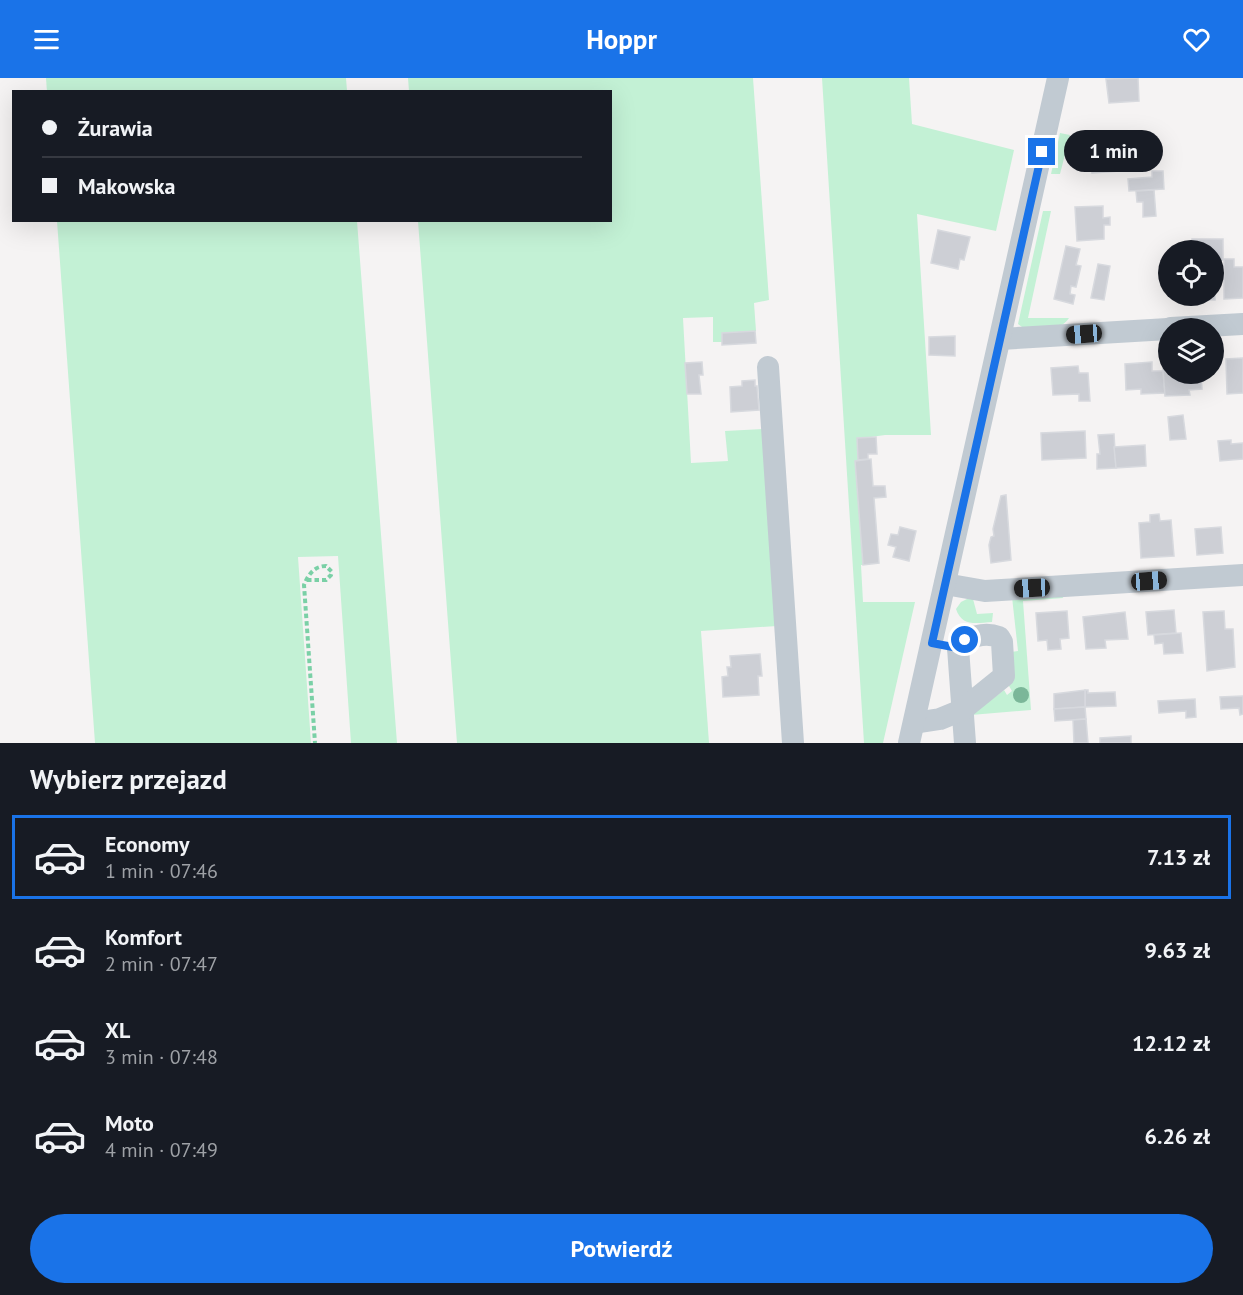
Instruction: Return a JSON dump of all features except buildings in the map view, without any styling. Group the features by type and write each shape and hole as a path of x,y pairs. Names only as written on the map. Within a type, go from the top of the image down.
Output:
{"street":[{"path":"912,733 1058,78"},
{"path":"1224,325 1243,324"},
{"path":"1000,339 1158,330"},
{"path":"768,367 793,743"},
{"path":"945,584 986,591 1243,575"},
{"path":"912,733 962,710 1001,681 1005,669 1001,639 996,635 969,638 958,648"},
{"path":"932,643 958,648"},
{"path":"958,648 965,743"}],"path":[{"path":"306,580 326,580 331,575 331,569 319,566 306,580 304,594 315,743"}],"green space":[{"path":"46,78 346,78 347,90 47,90"},
{"path":"408,78 753,78 769,300 754,303 756,331 722,333 722,342 713,342 713,317 683,318 691,463 728,461 725,431 763,429 777,626 701,631 709,743 457,743 418,222 612,222 612,90 409,90"},
{"path":"822,78 909,78 912,124 1014,150 996,231 917,214 931,435 885,435 857,439 858,460 855,461 863,565 861,565 863,602 915,602 883,743 864,743"},
{"path":"1060,133 1070,135 1060,174 1051,174"},
{"path":"1043,211 1051,211 1028,318 1069,318 1060,326 1022,327 1018,324"},
{"path":"57,222 357,222 397,743 351,743 338,556 298,557 311,743 95,743"},
{"path":"1062,595 1063,598 1023,601 1031,710 971,715 1004,690 1007,695 1012,691 1009,686 1011,652 1018,651 1012,597"},
{"path":"969,598 973,599 977,614 993,613 992,622 970,623 962,619 956,609 961,602"}],"route":[{"path":"965,640 958,648 932,643 1042,152"}]}
